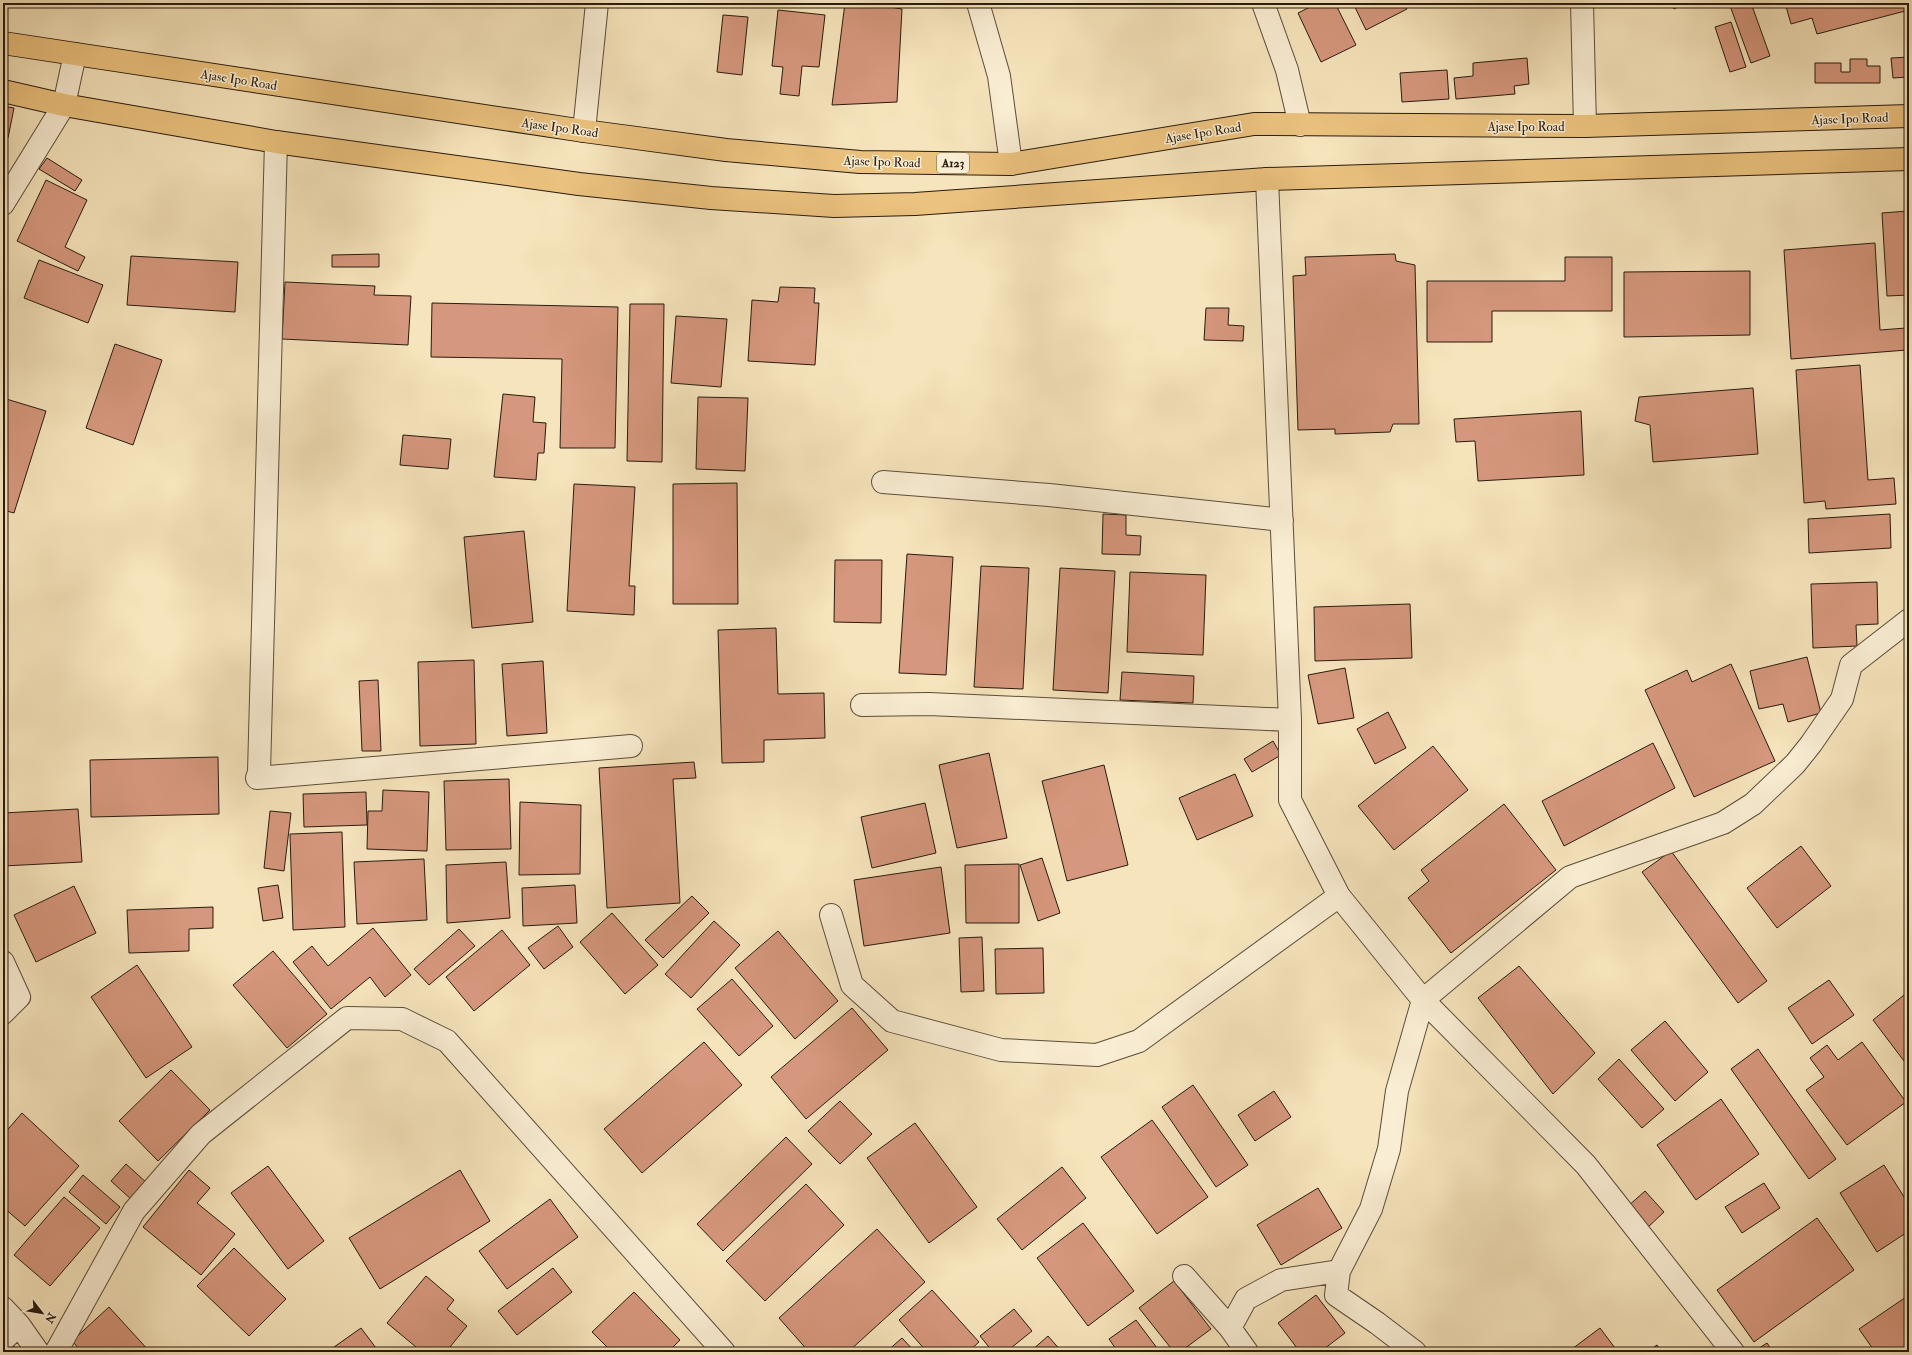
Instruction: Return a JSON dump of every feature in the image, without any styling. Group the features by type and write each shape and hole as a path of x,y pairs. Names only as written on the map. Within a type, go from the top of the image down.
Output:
{"highway":[{"name":"Ajase Ipo Road","path":"3,43 584,131 726,150 860,162 1012,164 1254,124 1585,126 1909,116"},
{"path":"3,91 64,105 276,142 579,184 711,198 834,206 955,201 1266,179 1909,158"}],"street":[{"path":"584,131 597,3"},
{"path":"978,3 999,76 1012,164"},
{"path":"1263,3 1287,70 1300,125"},
{"path":"1582,3 1585,126"},
{"path":"3,204 64,105 75,54"},
{"path":"276,142 260,756 257,778 632,746"},
{"path":"1266,179 1290,720 1290,800 1339,896 1423,1000 1586,1165 1733,1352"},
{"path":"883,482 1049,495 1282,520"},
{"path":"1415,1352 1377,1322 1336,1295 1339,1271 1371,1209 1389,1148 1397,1091 1423,1000 1570,877 1723,823 1753,804 1795,764 1811,744 1842,699 1851,665 1909,620"},
{"path":"862,705 928,704 1290,720"},
{"path":"831,915 852,985 892,1021 1001,1050 1097,1055 1139,1041 1339,896"},
{"path":"3,962 19,997 3,1013"},
{"path":"56,1352 134,1211 180,1158 201,1134 348,1018 402,1019 448,1041 724,1352"},
{"path":"1230,1328 1246,1299 1281,1280 1339,1271"},
{"path":"1184,1276 1230,1328 1248,1352"},
{"path":"3,1308 19,1325 38,1352"},
{"path":"3,1340 19,1325"}],"building":[{"path":"845,3 866,3 902,9 897,102 832,105"},
{"path":"1318,3 1335,3 1356,45 1321,62 1298,13"},
{"path":"1353,3 1404,3 1407,9 1366,30"},
{"path":"1671,3 1685,3 1674,9"},
{"path":"1729,3 1751,3 1770,56 1751,63"},
{"path":"1785,3 1909,3 1909,10 1817,34 1812,18 1791,24"},
{"path":"778,10 825,15 819,67 802,66 799,96 780,94 783,67 772,66"},
{"path":"723,15 748,17 742,75 717,72"},
{"path":"1731,22 1746,67 1730,72 1715,27"},
{"path":"1909,57 1909,77 1893,78 1891,58"},
{"path":"1527,58 1529,84 1514,86 1515,94 1456,99 1454,78 1473,76 1473,63"},
{"path":"1850,59 1867,59 1867,66 1880,66 1880,83 1815,83 1815,63 1841,63 1841,72 1850,72"},
{"path":"1447,70 1449,99 1402,102 1400,73"},
{"path":"3,106 14,108 8,138 3,137"},
{"path":"47,158 82,180 75,191 39,169"},
{"path":"46,180 87,200 65,247 85,257 78,271 17,241"},
{"path":"1908,211 1909,295 1887,296 1882,213"},
{"path":"1875,243 1880,330 1906,328 1907,350 1791,359 1784,250"},
{"path":"379,254 379,267 332,267 332,255"},
{"path":"1395,254 1396,261 1415,265 1419,424 1393,424 1390,432 1335,434 1335,429 1298,430 1293,276 1306,275 1305,257"},
{"path":"131,256 238,262 235,312 127,305"},
{"path":"1565,257 1612,257 1612,311 1492,311 1492,342 1427,342 1427,281 1565,281"},
{"path":"39,260 103,285 88,323 24,298"},
{"path":"1750,271 1750,335 1624,337 1624,272"},
{"path":"285,282 375,286 374,295 411,296 408,345 282,339"},
{"path":"780,287 815,288 814,303 819,303 815,365 748,361 752,300 778,302"},
{"path":"432,303 618,307 615,448 560,448 562,359 431,357"},
{"path":"630,304 664,304 662,462 627,461"},
{"path":"1206,308 1229,308 1228,325 1244,326 1243,341 1204,340"},
{"path":"676,316 727,319 721,387 671,383"},
{"path":"115,344 162,360 133,445 86,428"},
{"path":"1860,365 1868,480 1894,478 1896,504 1826,509 1825,501 1804,503 1796,370"},
{"path":"1753,388 1758,454 1653,462 1650,425 1635,421 1639,397"},
{"path":"503,394 535,397 533,422 546,423 544,453 538,453 536,480 494,477"},
{"path":"698,397 748,398 745,471 696,469"},
{"path":"3,398 46,411 14,513 3,510"},
{"path":"1581,411 1584,475 1478,481 1475,441 1456,442 1454,419"},
{"path":"403,435 451,439 448,469 400,465"},
{"path":"737,483 738,604 673,604 673,484"},
{"path":"574,484 635,487 629,586 635,586 634,615 567,611"},
{"path":"1103,514 1126,515 1126,535 1141,536 1140,555 1102,554"},
{"path":"1890,514 1891,548 1809,553 1808,519"},
{"path":"524,531 533,622 472,628 464,537"},
{"path":"907,554 953,557 946,675 899,673"},
{"path":"835,560 882,560 881,623 834,622"},
{"path":"981,566 1029,568 1023,689 974,687"},
{"path":"1060,568 1115,571 1108,693 1053,690"},
{"path":"1130,572 1206,575 1203,655 1127,652"},
{"path":"1877,582 1878,624 1856,625 1857,646 1813,648 1811,584"},
{"path":"1410,604 1412,658 1315,661 1314,607"},
{"path":"776,628 778,694 824,693 825,738 764,740 764,762 722,763 718,630"},
{"path":"1807,657 1821,713 1788,722 1783,704 1759,709 1750,671"},
{"path":"474,660 476,744 420,746 418,662"},
{"path":"543,661 547,733 507,736 502,664"},
{"path":"1731,664 1775,761 1694,797 1645,690 1687,670 1692,682"},
{"path":"1345,668 1354,718 1318,724 1308,675"},
{"path":"1122,672 1194,676 1193,703 1120,700"},
{"path":"378,680 381,751 362,751 359,681"},
{"path":"1388,712 1406,748 1375,764 1357,729"},
{"path":"1273,741 1281,755 1252,772 1244,759"},
{"path":"1653,743 1675,788 1564,846 1542,801"},
{"path":"1433,746 1468,790 1394,850 1358,806"},
{"path":"989,753 1007,838 957,848 939,765"},
{"path":"218,757 219,814 91,817 90,760"},
{"path":"694,762 696,778 673,779 680,903 607,908 599,768"},
{"path":"1104,765 1128,865 1067,881 1042,781"},
{"path":"1235,774 1253,816 1197,840 1179,798"},
{"path":"509,779 511,849 446,850 444,781"},
{"path":"383,790 429,792 427,851 367,849 368,811 382,811"},
{"path":"366,792 367,825 304,827 303,794"},
{"path":"520,802 581,805 580,874 519,875"},
{"path":"925,803 936,853 872,868 861,817"},
{"path":"1504,804 1556,870 1451,953 1408,898 1429,881 1421,870"},
{"path":"78,809 82,862 3,866 3,813"},
{"path":"270,811 291,813 284,871 264,868"},
{"path":"342,832 345,927 293,930 290,834"},
{"path":"1801,846 1831,886 1777,928 1747,888"},
{"path":"1671,851 1767,981 1738,1003 1642,872"},
{"path":"1042,858 1060,913 1038,921 1020,865"},
{"path":"424,859 427,920 357,924 354,862"},
{"path":"506,862 510,918 447,923 446,865"},
{"path":"1019,864 1019,923 966,923 965,865"},
{"path":"941,867 950,933 864,946 854,880"},
{"path":"278,885 283,918 263,921 258,888"},
{"path":"575,885 577,923 523,926 522,888"},
{"path":"74,886 96,933 36,962 14,915"},
{"path":"692,896 709,913 663,958 645,940"},
{"path":"213,907 213,928 189,929 189,951 129,953 127,910"},
{"path":"612,913 658,965 625,994 580,942"},
{"path":"714,921 740,945 691,998 665,974"},
{"path":"558,926 573,947 544,969 528,948"},
{"path":"373,928 411,975 385,997 370,977 331,1009 293,962 312,946 328,966"},
{"path":"459,929 475,946 429,985 414,969"},
{"path":"502,930 530,965 474,1011 446,977"},
{"path":"778,931 838,1001 795,1039 735,968"},
{"path":"982,937 984,991 961,992 959,938"},
{"path":"1043,948 1044,993 996,994 995,949"},
{"path":"273,951 327,1014 287,1048 233,985"},
{"path":"137,965 192,1047 146,1078 91,997"},
{"path":"1519,966 1595,1053 1553,1094 1478,998"},
{"path":"732,979 773,1026 739,1056 697,1009"},
{"path":"1829,980 1854,1015 1812,1044 1788,1008"},
{"path":"1909,991 1909,1063 1907,1065 1873,1020"},
{"path":"852,1008 888,1050 806,1119 771,1077"},
{"path":"1665,1021 1708,1072 1675,1101 1631,1050"},
{"path":"704,1042 742,1085 642,1173 604,1129"},
{"path":"1862,1042 1906,1102 1847,1145 1806,1090 1824,1077 1810,1058 1827,1045 1838,1060"},
{"path":"1758,1049 1836,1159 1809,1179 1731,1069"},
{"path":"1619,1059 1664,1109 1642,1128 1598,1079"},
{"path":"171,1070 210,1110 158,1161 119,1121"},
{"path":"1193,1085 1248,1165 1216,1187 1162,1107"},
{"path":"1274,1091 1291,1117 1255,1141 1238,1115"},
{"path":"1721,1099 1759,1154 1696,1200 1657,1145"},
{"path":"840,1101 872,1134 840,1164 808,1131"},
{"path":"22,1113 79,1166 25,1226 3,1207 3,1135"},
{"path":"1152,1120 1208,1197 1157,1234 1101,1157"},
{"path":"915,1123 977,1207 929,1243 867,1158"},
{"path":"786,1137 812,1164 723,1251 697,1224"},
{"path":"126,1164 148,1184 133,1201 111,1181"},
{"path":"1884,1165 1909,1205 1909,1231 1877,1252 1840,1193"},
{"path":"268,1166 324,1241 288,1269 231,1193"},
{"path":"1062,1167 1086,1198 1022,1250 997,1219"},
{"path":"189,1170 210,1188 197,1203 235,1234 201,1275 143,1227"},
{"path":"460,1170 490,1221 380,1289 349,1238"},
{"path":"83,1175 120,1207 106,1224 69,1192"},
{"path":"1764,1183 1780,1208 1742,1233 1725,1207"},
{"path":"806,1184 844,1225 765,1301 726,1261"},
{"path":"1318,1188 1342,1228 1281,1265 1257,1225"},
{"path":"1645,1191 1664,1212 1646,1229 1627,1207"},
{"path":"64,1197 100,1228 50,1286 14,1255"},
{"path":"550,1199 578,1237 507,1289 479,1251"},
{"path":"1817,1218 1854,1270 1754,1342 1717,1290"},
{"path":"1083,1223 1134,1291 1088,1326 1037,1258"},
{"path":"877,1229 925,1282 848,1352 809,1352 779,1318"},
{"path":"234,1248 286,1299 249,1336 197,1286"},
{"path":"553,1268 572,1292 517,1335 498,1311"},
{"path":"426,1276 454,1300 447,1309 467,1326 446,1352 422,1352 387,1323"},
{"path":"1174,1281 1211,1329 1180,1352 1174,1352 1139,1308"},
{"path":"932,1290 979,1342 968,1352 927,1352 899,1320"},
{"path":"634,1292 680,1340 668,1352 612,1352 592,1332"},
{"path":"1316,1295 1345,1333 1320,1352 1300,1352 1278,1323"},
{"path":"1909,1295 1909,1352 1875,1352 1859,1329"},
{"path":"109,1307 150,1352 82,1352 72,1341"},
{"path":"1014,1309 1032,1331 1006,1352 993,1352 980,1336"},
{"path":"1136,1320 1160,1352 1118,1352 1109,1339"},
{"path":"361,1328 379,1352 327,1352"},
{"path":"1600,1328 1618,1352 1568,1352"},
{"path":"1048,1336 1062,1352 1031,1352 1031,1351"},
{"path":"902,1338 915,1352 886,1352"},
{"path":"10,1342 19,1352 3,1352 3,1349"},
{"path":"1767,1343 1773,1352 1753,1352"},
{"path":"1657,1345 1662,1352 1647,1352"}]}
